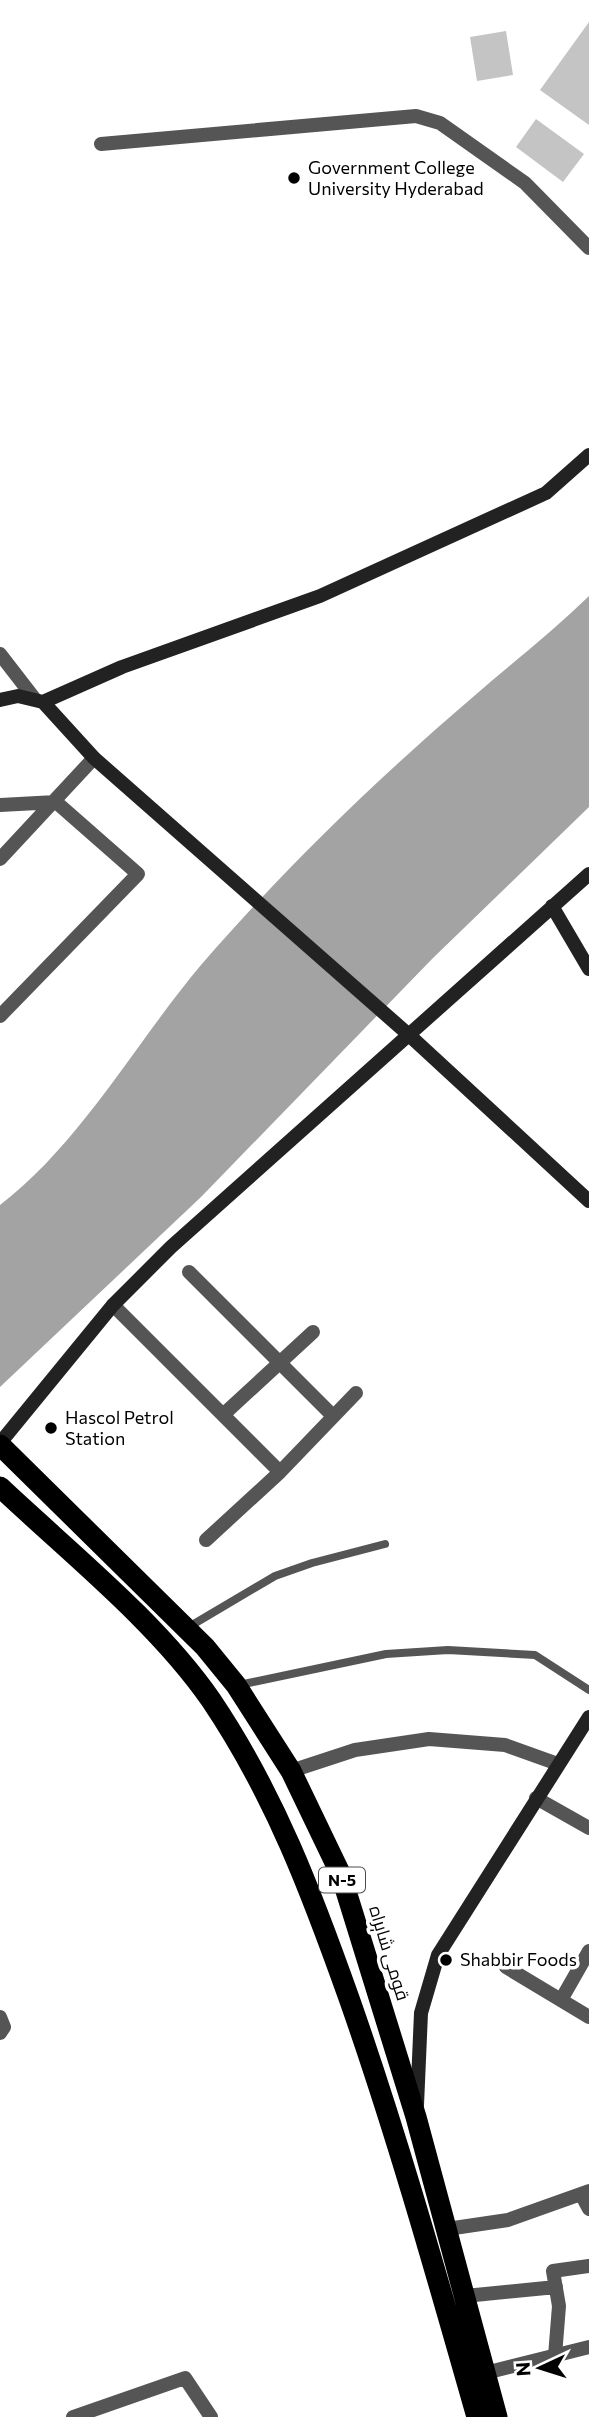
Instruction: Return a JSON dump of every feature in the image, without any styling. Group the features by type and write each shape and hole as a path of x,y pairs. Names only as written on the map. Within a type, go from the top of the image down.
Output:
{"highway":[{"name":"قومی شاہراہ","path":"0,1444 187,1628 236,1685 291,1771 341,1875 416,2117 497,2417"},
{"name":"N-5","path":"0,1486 169,1647 210,1699 261,1778 309,1884 397,2135 477,2417"},
{"path":"169,1647 187,1628"}],"street":[{"path":"101,145 416,116 440,123 525,183 589,248"},
{"path":"0,700 39,700 345,585 546,493 589,455"},
{"path":"0,654 94,758 409,1035 589,1201"},
{"path":"0,859 56,802 94,758"},
{"path":"0,805 56,802 138,874 0,1016"},
{"path":"0,1444 113,1305 171,1247 589,874"},
{"path":"552,906 589,969"},
{"path":"189,1272 332,1415"},
{"path":"113,1305 280,1472"},
{"path":"224,1414 313,1332"},
{"path":"206,1540 280,1472 356,1393"},
{"path":"416,2117 421,2013 438,1955 589,1717"},
{"path":"291,1771 355,1750 429,1739 505,1745 558,1764"},
{"path":"536,1798 589,1828"},
{"path":"561,2000 589,1951"},
{"path":"506,1967 589,2017"},
{"path":"0,2017 4,2026 0,2033"},
{"path":"447,2229 508,2220 585,2192 589,2209"},
{"path":"555,2356 559,2306 553,2271 589,2266"},
{"path":"465,2296 555,2287"},
{"path":"485,2373 589,2347"},
{"path":"73,2417 185,2378 211,2417"}],"lane":[{"path":"187,1628 275,1576 312,1563 385,1544"},
{"path":"236,1685 386,1654 448,1650 536,1655 589,1690"}],"shaded area":[{"path":"589,596 589,807 433,958 201,1197 0,1387 0,1205 29,1180 82,1122 201,965 298,860 402,760"}],"building":[{"path":"589,22 589,125 540,90"},
{"path":"506,31 513,75 477,81 470,37"},
{"path":"536,119 584,154 563,182 516,147"}],"place":[{"name":"Government College University Hyderabad","path":"294,178"},
{"name":"Hascol Petrol Station","path":"51,1428"},
{"name":"Shabbir Foods","path":"446,1960"}]}
